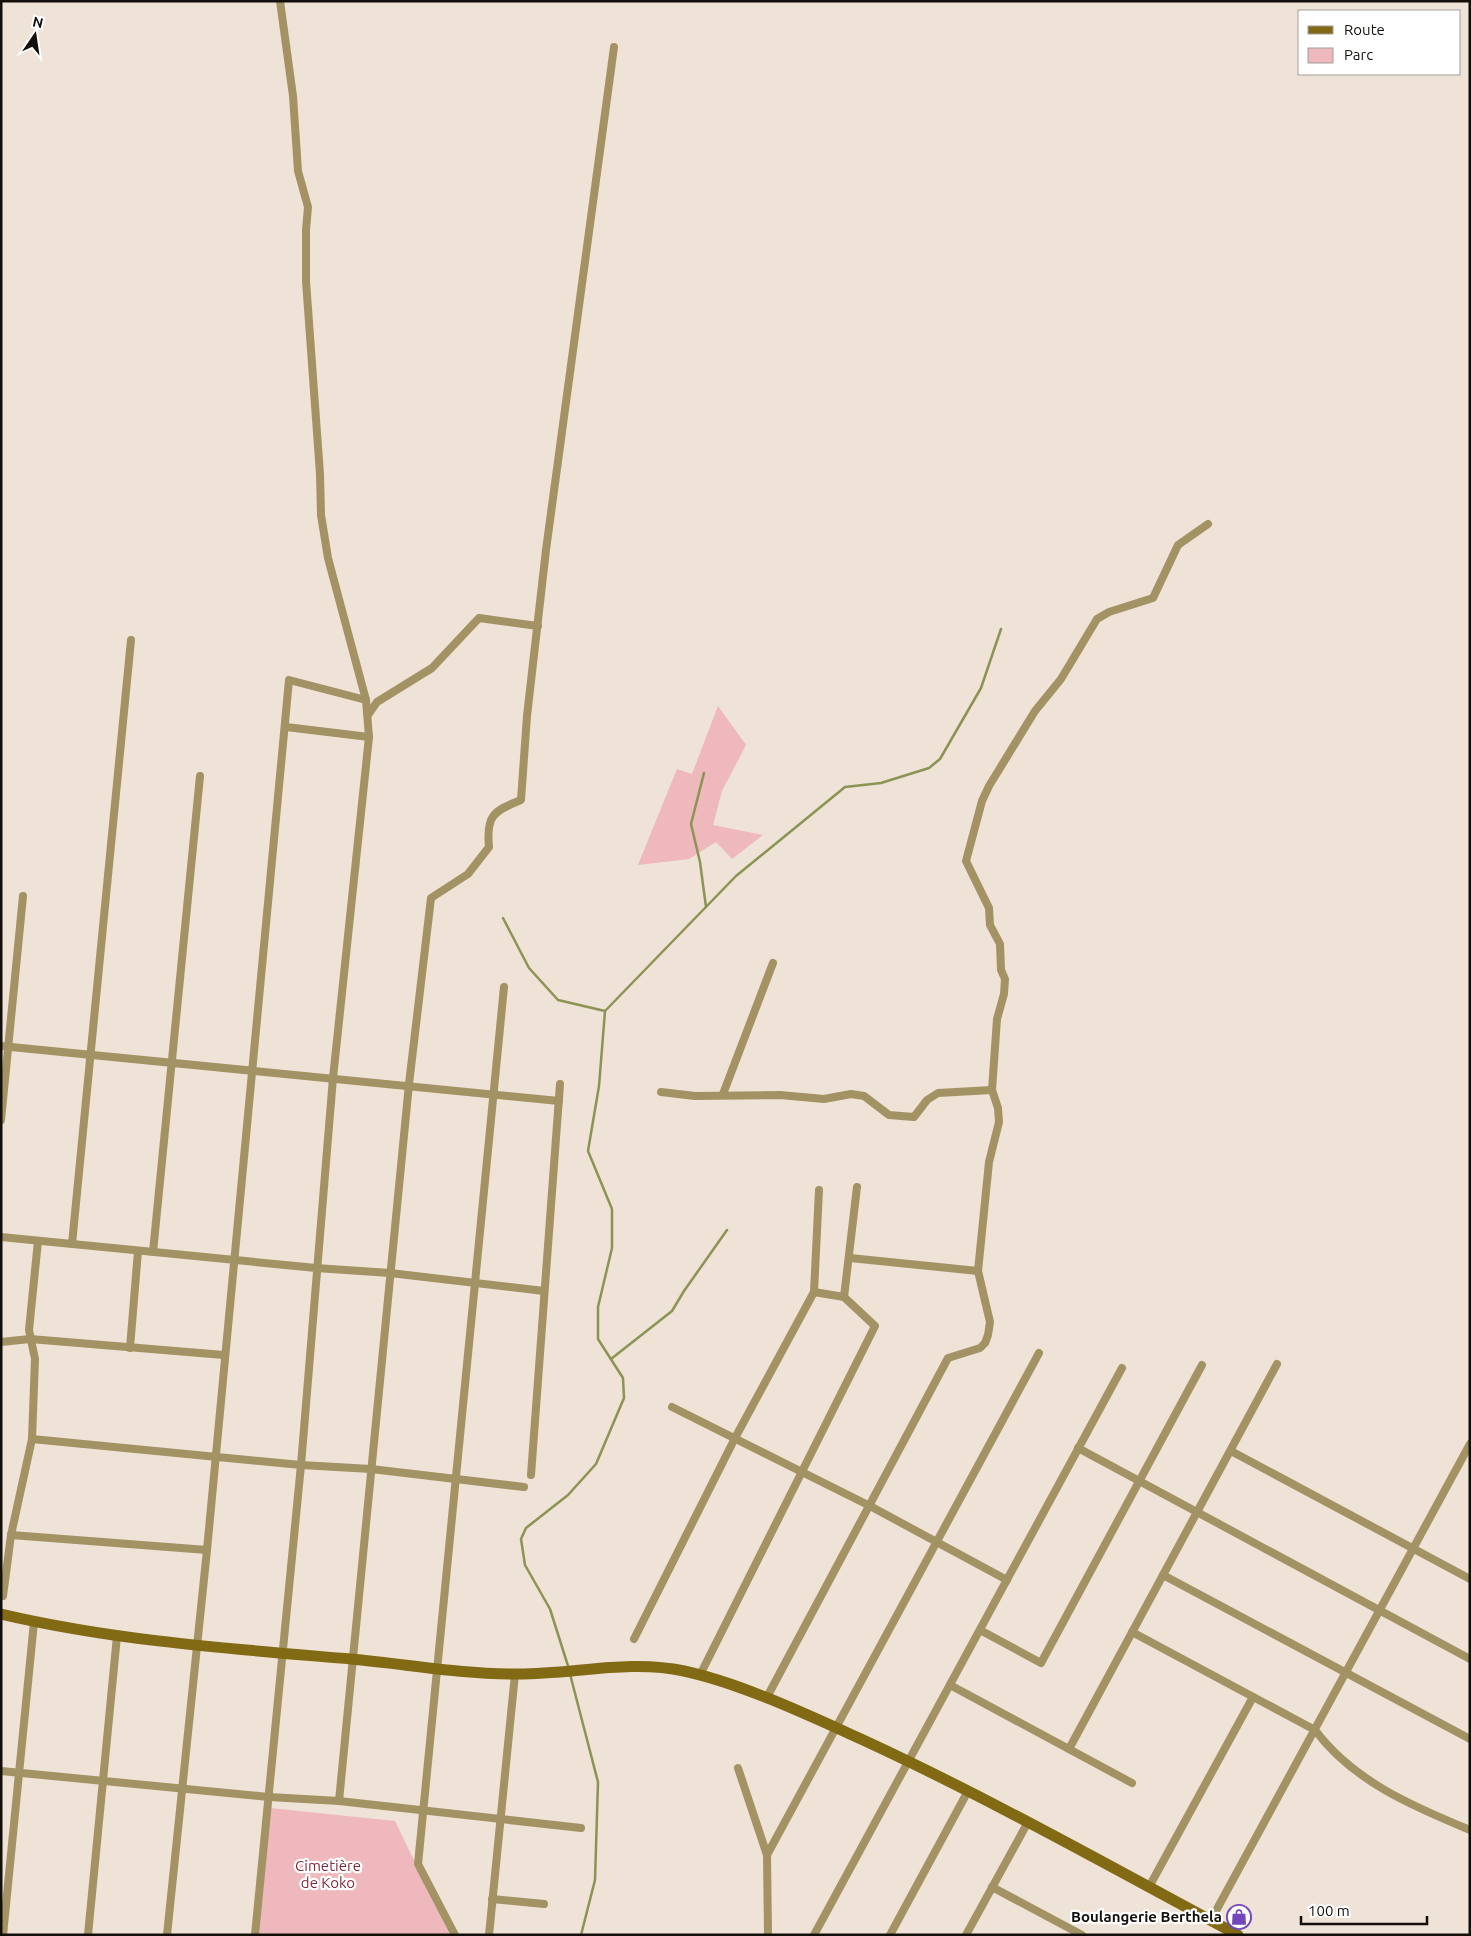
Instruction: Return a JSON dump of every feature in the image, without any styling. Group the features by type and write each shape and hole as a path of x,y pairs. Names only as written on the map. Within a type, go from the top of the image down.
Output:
{"main road":[{"path":"1,1614 34,1622 117,1636 282,1655 352,1659 437,1670 514,1674 654,1666 700,1675 766,1698 909,1761 1028,1822 1238,1935"}],"street":[{"path":"255,1935 301,1465 333,1078 369,737 366,700 328,558 321,515 320,474 306,281 308,207 298,171 293,96 280,1"},
{"path":"339,1801 409,1084 431,898 468,874 489,848 487,828 498,809 521,800 527,716 546,550 614,47"},
{"path":"766,1698 948,1358 980,1348 985,1343 990,1322 978,1271 989,1162 998,1122 998,1108 992,1090 997,1019 1004,994 1005,979 1001,970 1000,944 990,926 989,908 966,861 982,801 1015,742 1035,711 1060,679 1097,619 1109,612 1153,598 1178,545 1208,524"},
{"path":"368,715 377,702 432,668 479,618 538,626"},
{"path":"72,1244 131,640"},
{"path":"167,1935 207,1550 214,1456 289,680 366,700"},
{"path":"286,726 369,737"},
{"path":"154,1252 200,776"},
{"path":"1,1120 5,1047 23,896"},
{"path":"724,1094 773,963"},
{"path":"455,1935 418,1864 504,987"},
{"path":"5,1047 409,1084 494,1096 559,1101"},
{"path":"530,1475 560,1084"},
{"path":"661,1092 695,1096 724,1094 780,1095 824,1099 851,1094 864,1096 889,1115 914,1117 927,1100 938,1094 992,1090"},
{"path":"844,1297 857,1187"},
{"path":"634,1639 735,1438 814,1292 819,1190"},
{"path":"1,1237 316,1268 390,1273 544,1291"},
{"path":"3,1596 11,1535 32,1439 35,1359 30,1339 38,1241"},
{"path":"130,1348 138,1250"},
{"path":"850,1258 978,1271"},
{"path":"700,1675 875,1326 844,1297 814,1292"},
{"path":"1,1342 30,1339 224,1354"},
{"path":"767,1856 1039,1353"},
{"path":"1069,1749 1277,1364"},
{"path":"980,1630 1041,1663 1202,1365"},
{"path":"814,1935 1122,1368"},
{"path":"672,1407 870,1506 1007,1580"},
{"path":"32,1439 301,1465 371,1469 524,1487"},
{"path":"1211,1920 1470,1444"},
{"path":"1078,1448 1470,1659"},
{"path":"1231,1451 1470,1579"},
{"path":"11,1535 207,1550"},
{"path":"1164,1575 1470,1739"},
{"path":"3,1935 34,1622"},
{"path":"1132,1632 1315,1730 1331,1751 1362,1778 1432,1815 1470,1830"},
{"path":"88,1935 117,1636"},
{"path":"489,1935 514,1674"},
{"path":"950,1685 1132,1783"},
{"path":"1149,1887 1252,1697"},
{"path":"738,1768 767,1856 768,1935"},
{"path":"1,1771 268,1797 339,1801 423,1812 581,1828"},
{"path":"890,1935 968,1791"},
{"path":"966,1935 1028,1822"},
{"path":"992,1886 1082,1935"},
{"path":"492,1899 544,1904"}],"green space":[{"path":"718,706 746,745 722,791 713,825 763,835 732,859 716,842 689,859 638,865 677,769 692,774"},
{"name":"Cimetière de Koko","path":"270,1808 395,1821 450,1935 259,1935"}],"waterway":[{"path":"569,1669 550,1609 525,1565 521,1539 526,1528 568,1495 596,1464 624,1398 623,1378 598,1339 598,1307 612,1248 612,1209 588,1151 599,1086 605,1011 736,876 845,787 881,783 929,768 940,759 981,688 1001,629"},
{"path":"704,773 691,824 700,862 706,907"},
{"path":"503,918 529,968 558,1000 605,1011"},
{"path":"611,1359 672,1311 727,1230"},
{"path":"570,1674 598,1782 595,1880 581,1935"}],"place":[{"name":"Boulangerie Berthela","path":"1239,1917"}]}
